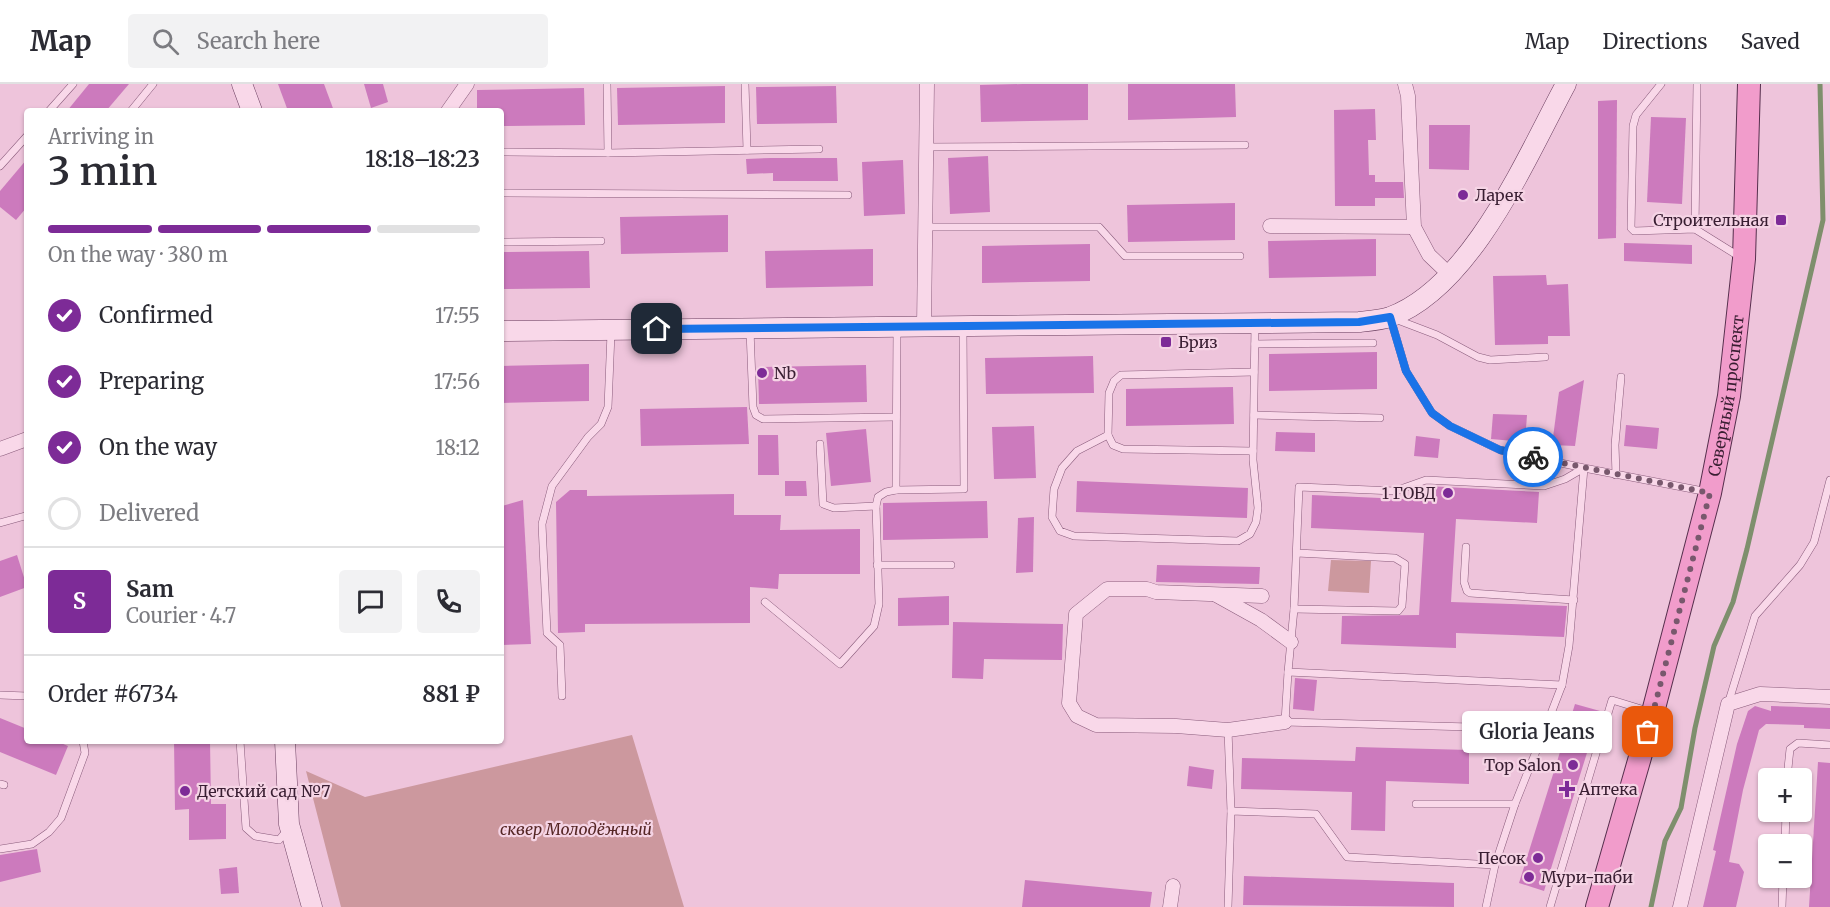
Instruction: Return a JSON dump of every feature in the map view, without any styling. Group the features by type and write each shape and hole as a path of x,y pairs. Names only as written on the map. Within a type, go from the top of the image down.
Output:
{"main road":[{"path":"242,84 249,108"},
{"path":"504,331 1359,322 1390,317 1418,302 1450,275 1479,241 1504,200 1566,84"},
{"name":"Северный проспект","path":"1597,907 1653,712 1710,493 1729,396 1744,259 1749,84"},
{"path":"285,744 290,827 312,907"}],"street":[{"path":"450,108 467,84"},
{"path":"924,327 927,84"},
{"path":"1405,84 1414,227 1430,255 1450,275"},
{"path":"1270,226 1414,227"},
{"path":"0,449 24,440"},
{"path":"1262,596 1156,592 1147,589 1107,589 1076,614 1069,703 1077,716 1096,725 1176,726 1228,730 1285,722"},
{"path":"1214,594 1261,620 1291,642"},
{"path":"1680,907 1728,704 1760,694 1830,697"},
{"path":"1170,907 1173,886"}],"lane":[{"path":"52,108 73,84"},
{"path":"133,108 153,84"},
{"path":"607,84 608,153"},
{"path":"745,84 747,150"},
{"path":"1661,84 1636,115 1633,126 1631,228 1634,231 1695,230 1744,259"},
{"path":"1695,230 1697,84"},
{"path":"0,166 24,139"},
{"path":"926,147 1245,146"},
{"path":"504,152 608,153 819,149"},
{"path":"504,193 848,195"},
{"path":"925,227 1099,227 1125,256 1240,256"},
{"path":"504,242 601,241"},
{"path":"1390,317 1406,371 1432,413 1450,426 1500,450 1710,493"},
{"path":"1390,317 1437,335 1478,357 1490,360 1545,357"},
{"path":"1108,435 1077,451 1062,468 1054,489 1052,518 1060,531 1074,536 1238,541 1250,534 1256,522 1258,508 1253,450 1255,323"},
{"path":"765,602 840,664 874,626 879,604 876,506 878,497 896,490 964,489 963,326"},
{"path":"896,490 897,327"},
{"path":"750,328 753,407 756,415 763,419 896,417"},
{"path":"562,696 560,645 547,633 542,524 552,486 601,423 608,407 611,330"},
{"path":"1255,344 1373,343"},
{"path":"1253,450 1123,449 1113,445 1108,435 1109,393 1114,381 1121,375 1254,372"},
{"path":"1616,475 1615,445 1621,377"},
{"path":"1254,416 1380,418"},
{"path":"820,444 823,504 834,508 876,506"},
{"path":"1545,729 1285,722 1294,609 1299,487 1395,491 1426,480 1544,486 1565,479 1584,468"},
{"path":"1486,907 1495,865 1515,804 1562,685 1574,600 1584,468"},
{"path":"1728,704 1755,616 1800,564 1814,542 1830,480"},
{"path":"0,523 24,516"},
{"path":"1466,547 1464,582 1470,593 1574,600"},
{"path":"1294,609 1398,611 1402,606 1405,564 1395,558 1296,553"},
{"path":"878,565 951,565"},
{"path":"1288,672 1562,685"},
{"path":"0,695 24,696"},
{"path":"1550,907 1612,700 1653,712"},
{"path":"1228,730 1231,811 1228,907"},
{"path":"1788,768 1790,749 1798,743 1830,744"},
{"path":"0,849 32,844 49,832 61,818 85,753 84,744"},
{"path":"240,744 246,828 255,836 279,840 290,827"},
{"path":"1416,804 1515,804"},
{"path":"1231,811 1316,814 1347,857 1495,865"},
{"path":"1782,907 1783,888"}],"green space":[{"path":"1331,560 1371,561 1369,593 1328,591"},
{"name":"сквер Молодёжный","path":"632,735 684,907 341,907 306,771 365,797"}],"building":[{"path":"89,84 129,84 109,108 69,108"},
{"path":"278,84 324,84 333,108 287,108"},
{"path":"364,84 383,84 388,102 371,108"},
{"path":"1088,84 1088,120 981,122 980,85"},
{"path":"1128,84 1235,84 1236,117 1128,120"},
{"path":"725,86 725,123 618,125 617,88"},
{"path":"836,86 837,123 757,124 756,87"},
{"path":"584,88 585,125 504,126 504,108 477,108 477,90"},
{"path":"1617,100 1616,238 1598,239 1598,101"},
{"path":"1375,109 1376,140 1368,140 1369,175 1375,175 1375,182 1403,182 1404,198 1375,198 1375,206 1335,206 1334,110"},
{"path":"1651,117 1686,118 1682,204 1647,202"},
{"path":"1429,125 1470,125 1469,170 1429,169"},
{"path":"988,156 990,212 950,214 948,158"},
{"path":"837,158 838,181 773,181 773,173 747,174 746,159"},
{"path":"903,160 905,214 864,216 862,162"},
{"path":"24,163 24,211 16,220 0,207 0,191"},
{"path":"1235,203 1235,240 1128,242 1127,205"},
{"path":"728,215 728,252 621,254 620,217"},
{"path":"1376,239 1376,276 1269,278 1268,241"},
{"path":"1624,243 1692,245 1692,264 1624,261"},
{"path":"1090,244 1090,281 982,283 982,246"},
{"path":"873,249 873,286 766,288 765,251"},
{"path":"589,251 590,288 504,289 504,252"},
{"path":"1546,275 1547,285 1568,284 1570,336 1548,336 1548,344 1495,345 1493,276"},
{"path":"1377,352 1377,389 1269,391 1269,354"},
{"path":"1093,356 1094,393 986,394 985,358"},
{"path":"589,364 589,401 504,403 504,366"},
{"path":"866,365 867,402 759,404 758,367"},
{"path":"1584,380 1575,446 1552,445 1559,392"},
{"path":"1233,387 1234,424 1126,426 1126,389"},
{"path":"747,407 749,444 641,446 640,409"},
{"path":"1493,414 1527,415 1525,442 1491,439"},
{"path":"1626,425 1659,428 1657,449 1624,446"},
{"path":"1034,426 1036,478 994,479 992,427"},
{"path":"866,429 871,482 831,486 826,433"},
{"path":"1276,432 1315,433 1315,452 1275,451"},
{"path":"758,435 778,435 779,475 758,475"},
{"path":"1416,436 1440,439 1438,458 1414,456"},
{"path":"785,481 806,481 807,496 785,496"},
{"path":"1077,481 1248,488 1247,518 1076,512"},
{"path":"1426,486 1539,492 1537,523 1456,519 1451,602 1567,606 1564,637 1456,633 1456,648 1341,644 1342,616 1419,615 1424,533 1311,528 1312,495 1426,500"},
{"path":"570,490 587,490 587,496 734,494 734,515 781,515 780,530 860,529 860,574 779,574 778,589 750,587 750,623 585,624 585,632 558,633 556,502"},
{"path":"523,500 531,644 504,645 504,505"},
{"path":"987,501 988,538 883,540 883,503"},
{"path":"1034,517 1033,572 1016,573 1018,518"},
{"path":"17,555 24,577 24,588 0,597 0,561"},
{"path":"1157,565 1260,567 1259,584 1156,582"},
{"path":"949,596 949,625 898,626 898,598"},
{"path":"953,622 1063,624 1062,660 984,659 983,679 952,678"},
{"path":"1295,678 1317,680 1314,711 1293,709"},
{"path":"1575,704 1600,711 1544,891 1519,883"},
{"path":"1755,706 1771,711 1771,706 1830,708 1830,729 1804,728 1804,725 1766,724 1759,730 1743,790 1729,862 1739,864 1744,872 1736,907 1703,907 1716,851 1713,850 1737,744 1748,711"},
{"path":"0,718 24,728 24,744 68,746 56,775 0,752"},
{"path":"174,744 210,744 211,804 226,804 226,839 189,840 189,809 175,810"},
{"path":"1356,747 1469,750 1469,784 1386,781 1385,831 1351,830 1352,792 1241,789 1242,758 1355,761"},
{"path":"1818,762 1830,763 1830,907 1809,907 1812,888"},
{"path":"1189,766 1214,770 1212,789 1187,786"},
{"path":"37,849 41,872 0,882 0,855"},
{"path":"237,867 239,893 221,894 219,869"},
{"path":"1244,876 1454,883 1454,907 1243,905"},
{"path":"1025,880 1152,892 1150,907 1022,907"}],"waterway":[{"path":"1651,907 1665,841 1681,808 1695,728 1714,646 1733,602 1747,549 1823,220 1820,84"}],"way so far":[{"path":"1533,457 1710,493 1648,732"}],"place":[{"name":"Ларек","path":"1463,195"},
{"name":"Строительная","path":"1781,220"},
{"name":"Бриз","path":"1166,342"},
{"name":"Nb","path":"762,373"},
{"name":"1 ГОВД","path":"1448,493"},
{"name":"Gloria Jeans","path":"1648,732"},
{"name":"Top Salon","path":"1573,765"},
{"name":"Аптека","path":"1567,789"},
{"name":"Детский сад №7","path":"185,791"},
{"name":"Песок","path":"1538,858"},
{"name":"Мури-паби","path":"1529,877"}],"route":[{"path":"657,329 1359,322 1390,317 1406,371 1432,413 1450,426 1500,450 1533,457"}]}
